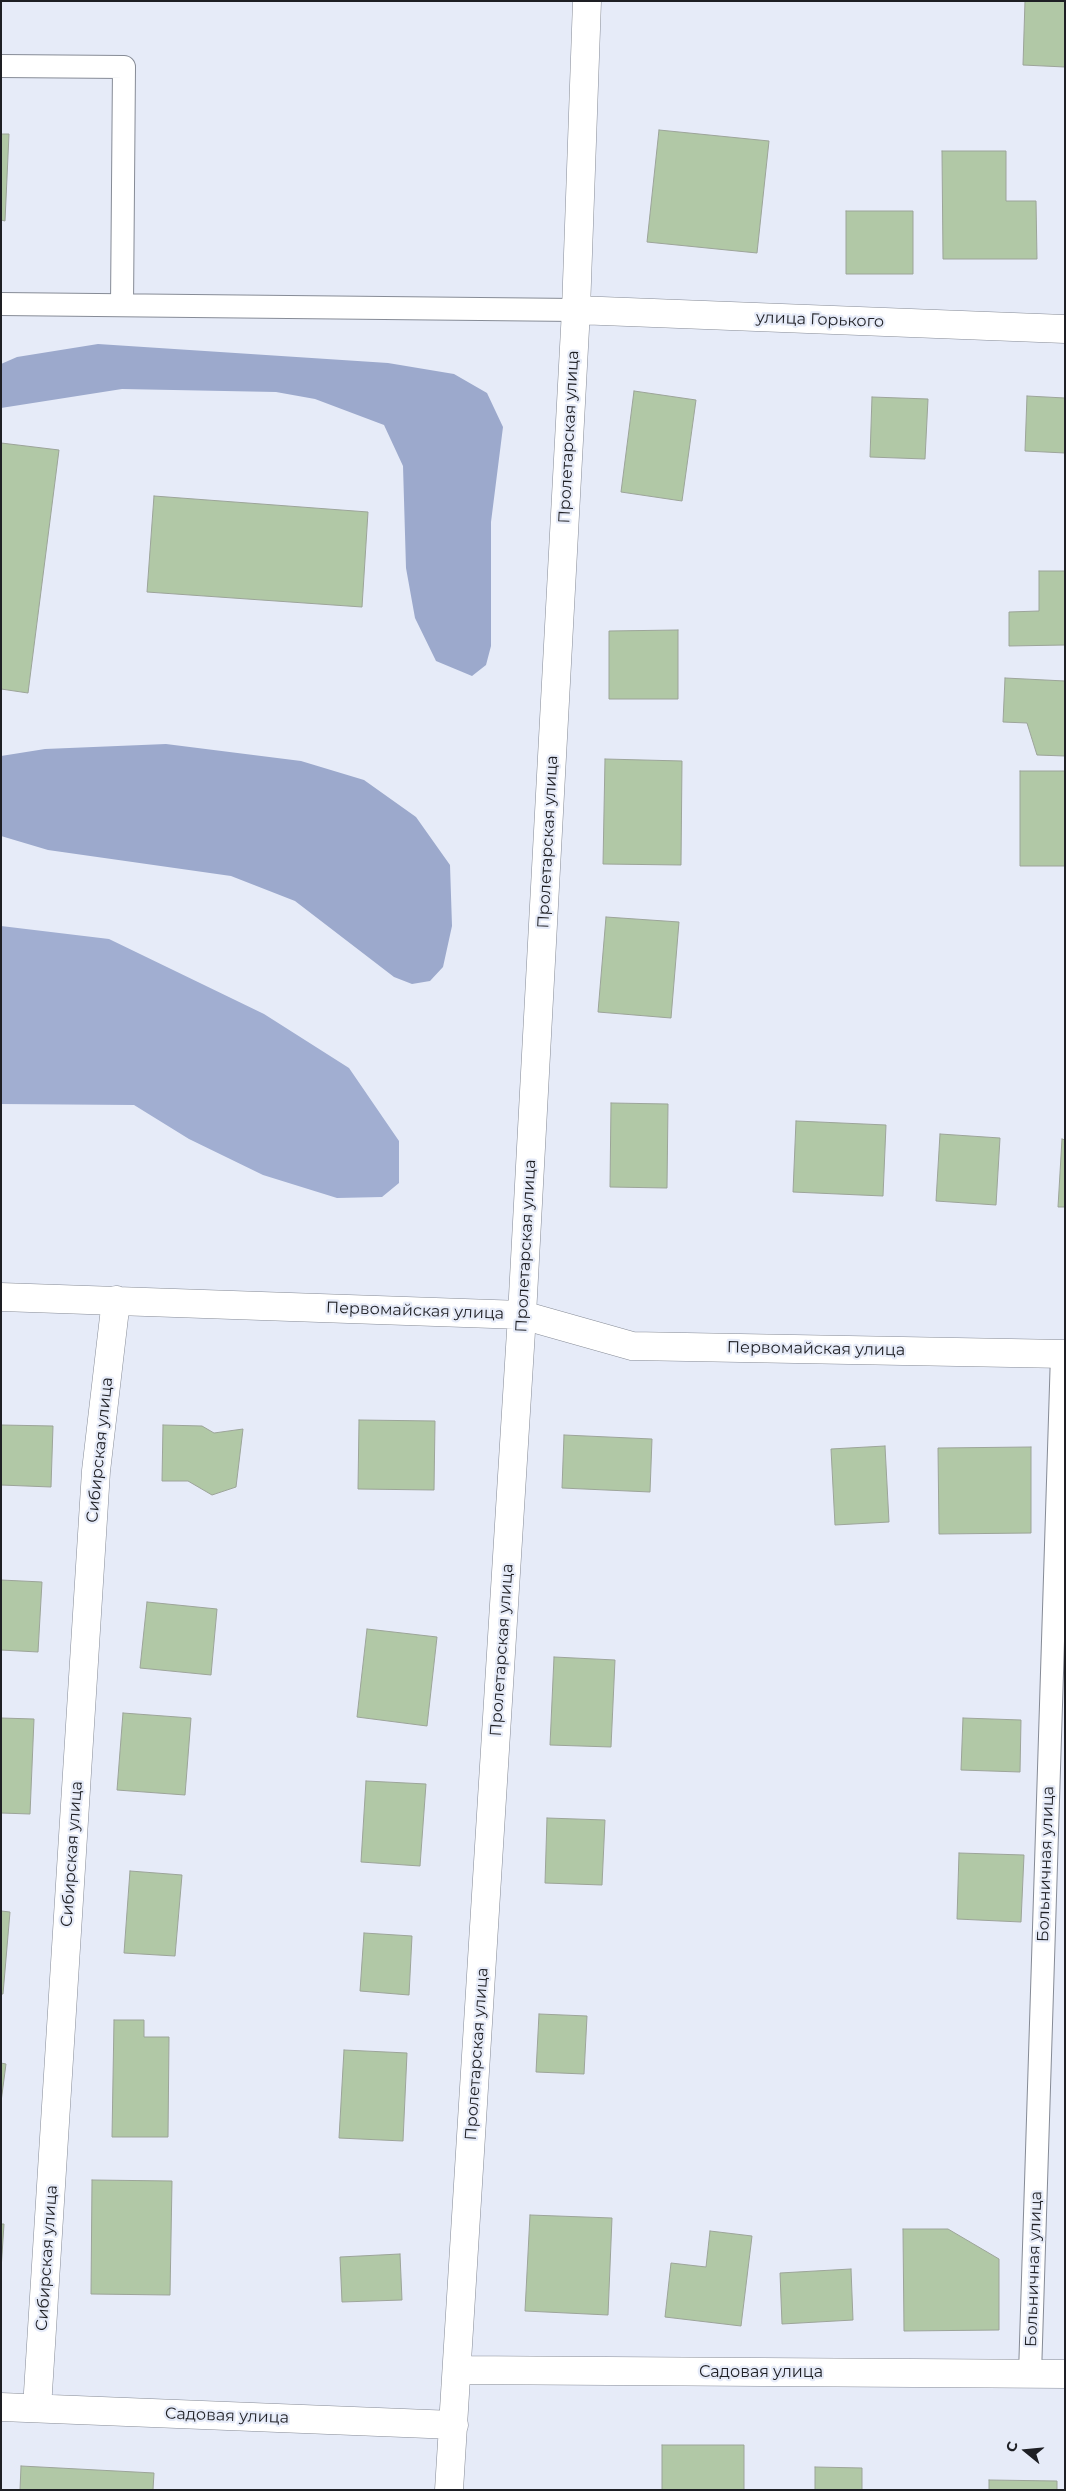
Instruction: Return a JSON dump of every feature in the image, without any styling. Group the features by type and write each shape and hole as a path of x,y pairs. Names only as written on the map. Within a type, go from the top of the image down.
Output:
{"street":[{"name":"Пролетарская улица","path":"449,2490 458,2370 522,1315 576,310 587,1"},
{"name":"улица Горького","path":"576,310 1065,329"},
{"name":"Первомайская улица","path":"1,1297 522,1315 632,1346 1064,1354"},
{"name":"Сибирская улица","path":"37,2408 96,1471 116,1300"},
{"name":"Садовая улица","path":"458,2370 1065,2374"},
{"name":"Садовая улица","path":"1,2407 454,2425"}],"lane":[{"path":"1,66 124,67 122,305"},
{"path":"1,304 576,310"},
{"name":"Больничная улица","path":"1030,2374 1064,1354"}],"shaded area":[{"path":"98,344 388,363 454,374 487,393 503,427 491,522 491,646 486,665 472,676 436,661 415,618 406,568 403,466 384,425 315,399 276,392 122,389 1,408 1,364 17,357"},
{"path":"166,744 301,761 364,780 416,817 450,865 452,926 443,967 430,981 412,984 394,977 295,901 231,876 48,850 1,836 1,756 45,749"},
{"path":"1,926 109,939 264,1014 349,1068 399,1141 399,1183 382,1197 337,1198 263,1175 189,1139 134,1105 1,1104"}],"building":[{"path":"1025,1 1065,1 1065,67 1023,65"},
{"path":"659,130 769,141 757,253 647,242"},
{"path":"1,134 9,134 5,221 1,220"},
{"path":"942,151 1006,151 1006,201 1036,201 1037,259 943,259"},
{"path":"846,211 913,211 913,274 846,274"},
{"path":"634,391 696,400 682,501 621,492"},
{"path":"1027,396 1065,398 1065,453 1025,451"},
{"path":"872,397 928,399 925,459 870,457"},
{"path":"1,443 59,450 28,693 1,689"},
{"path":"154,496 368,512 362,607 147,592"},
{"path":"1039,571 1065,571 1065,645 1009,646 1009,612 1039,611"},
{"path":"678,630 678,699 609,699 609,631"},
{"path":"1005,678 1065,681 1065,756 1037,755 1027,723 1003,722"},
{"path":"605,759 682,761 681,865 603,864"},
{"path":"1020,771 1065,771 1065,866 1020,866"},
{"path":"606,917 679,922 671,1018 598,1012"},
{"path":"611,1103 668,1104 667,1188 610,1187"},
{"path":"796,1121 886,1125 883,1196 793,1192"},
{"path":"940,1134 1000,1138 996,1205 936,1201"},
{"path":"1062,1139 1065,1140 1065,1207 1058,1207"},
{"path":"359,1420 435,1421 434,1490 358,1489"},
{"path":"1,1425 53,1426 51,1487 1,1485"},
{"path":"163,1425 202,1426 214,1433 243,1429 236,1487 212,1495 188,1481 162,1481"},
{"path":"564,1435 652,1439 650,1492 562,1488"},
{"path":"885,1446 889,1522 835,1525 831,1449"},
{"path":"1031,1447 1031,1533 939,1534 938,1448"},
{"path":"1,1580 42,1582 38,1652 1,1650"},
{"path":"147,1602 217,1609 211,1675 140,1668"},
{"path":"367,1629 437,1637 427,1726 357,1717"},
{"path":"554,1657 615,1660 611,1747 550,1745"},
{"path":"123,1713 191,1718 185,1795 117,1790"},
{"path":"1,1718 34,1719 30,1814 1,1813"},
{"path":"963,1718 1021,1720 1020,1772 961,1770"},
{"path":"366,1781 426,1784 420,1866 361,1862"},
{"path":"547,1818 605,1820 602,1885 545,1883"},
{"path":"959,1853 1024,1855 1021,1922 957,1919"},
{"path":"130,1871 182,1875 175,1956 124,1953"},
{"path":"1,1911 10,1912 3,1994 1,1994"},
{"path":"364,1933 412,1936 409,1995 360,1991"},
{"path":"539,2014 587,2016 584,2074 536,2072"},
{"path":"114,2020 144,2020 144,2037 169,2037 168,2137 112,2137"},
{"path":"344,2050 407,2053 403,2141 339,2138"},
{"path":"1,2063 6,2064 1,2102"},
{"path":"92,2180 172,2181 170,2295 91,2294"},
{"path":"530,2215 612,2218 608,2315 525,2311"},
{"path":"1,2224 4,2224 1,2270"},
{"path":"903,2229 948,2229 999,2259 999,2330 904,2331"},
{"path":"710,2231 752,2236 741,2326 665,2317 671,2263 706,2267"},
{"path":"400,2254 402,2300 342,2302 340,2257"},
{"path":"851,2269 853,2320 782,2324 780,2273"},
{"path":"662,2445 744,2445 744,2490 662,2490"},
{"path":"21,2466 154,2473 153,2490 20,2490"},
{"path":"815,2467 862,2468 862,2490 815,2490"},
{"path":"989,2480 1057,2481 1057,2490 989,2490"}]}
